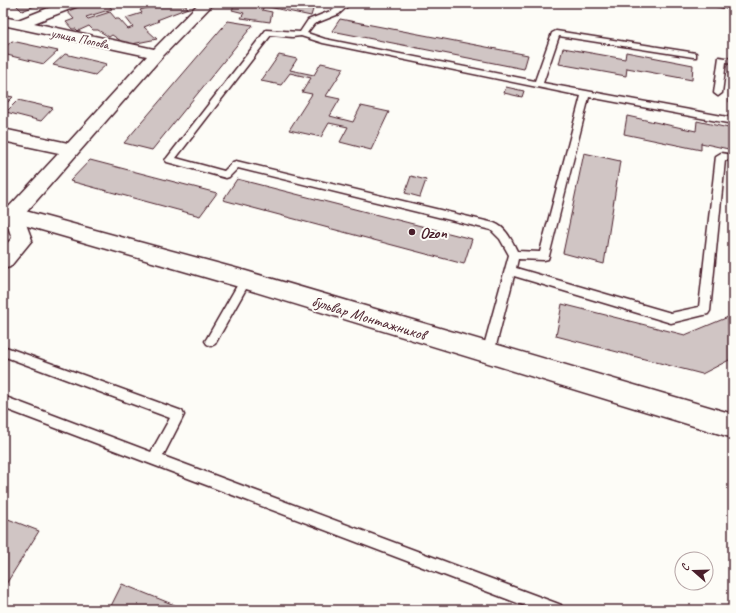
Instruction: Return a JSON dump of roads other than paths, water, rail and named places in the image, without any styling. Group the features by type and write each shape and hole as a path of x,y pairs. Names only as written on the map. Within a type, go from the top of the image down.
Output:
{"street":[{"path":"18,25 73,3"},
{"path":"3,260 22,240 8,213 70,149 157,54 207,3"},
{"path":"722,3 733,5"},
{"name":"улица Попова","path":"3,21 157,54"},
{"path":"3,135 70,149"},
{"name":"бульвар Монтажников","path":"8,213 246,280 733,426"}],"lane":[{"path":"302,34 312,22 336,12 347,3"},
{"path":"488,353 514,255 504,236 494,227 236,164 226,175 170,160 269,32 292,35 302,34 323,41 538,85 733,121"},
{"path":"538,85 556,33 692,56"},
{"path":"718,92 722,59 733,60"},
{"path":"514,255 544,256 586,94"},
{"path":"510,271 671,318 704,312 721,156 733,158"},
{"path":"211,340 246,280"},
{"path":"3,350 178,415 154,459"},
{"path":"3,402 556,610"}],"place":[{"name":"Ozon","path":"412,232"}]}
